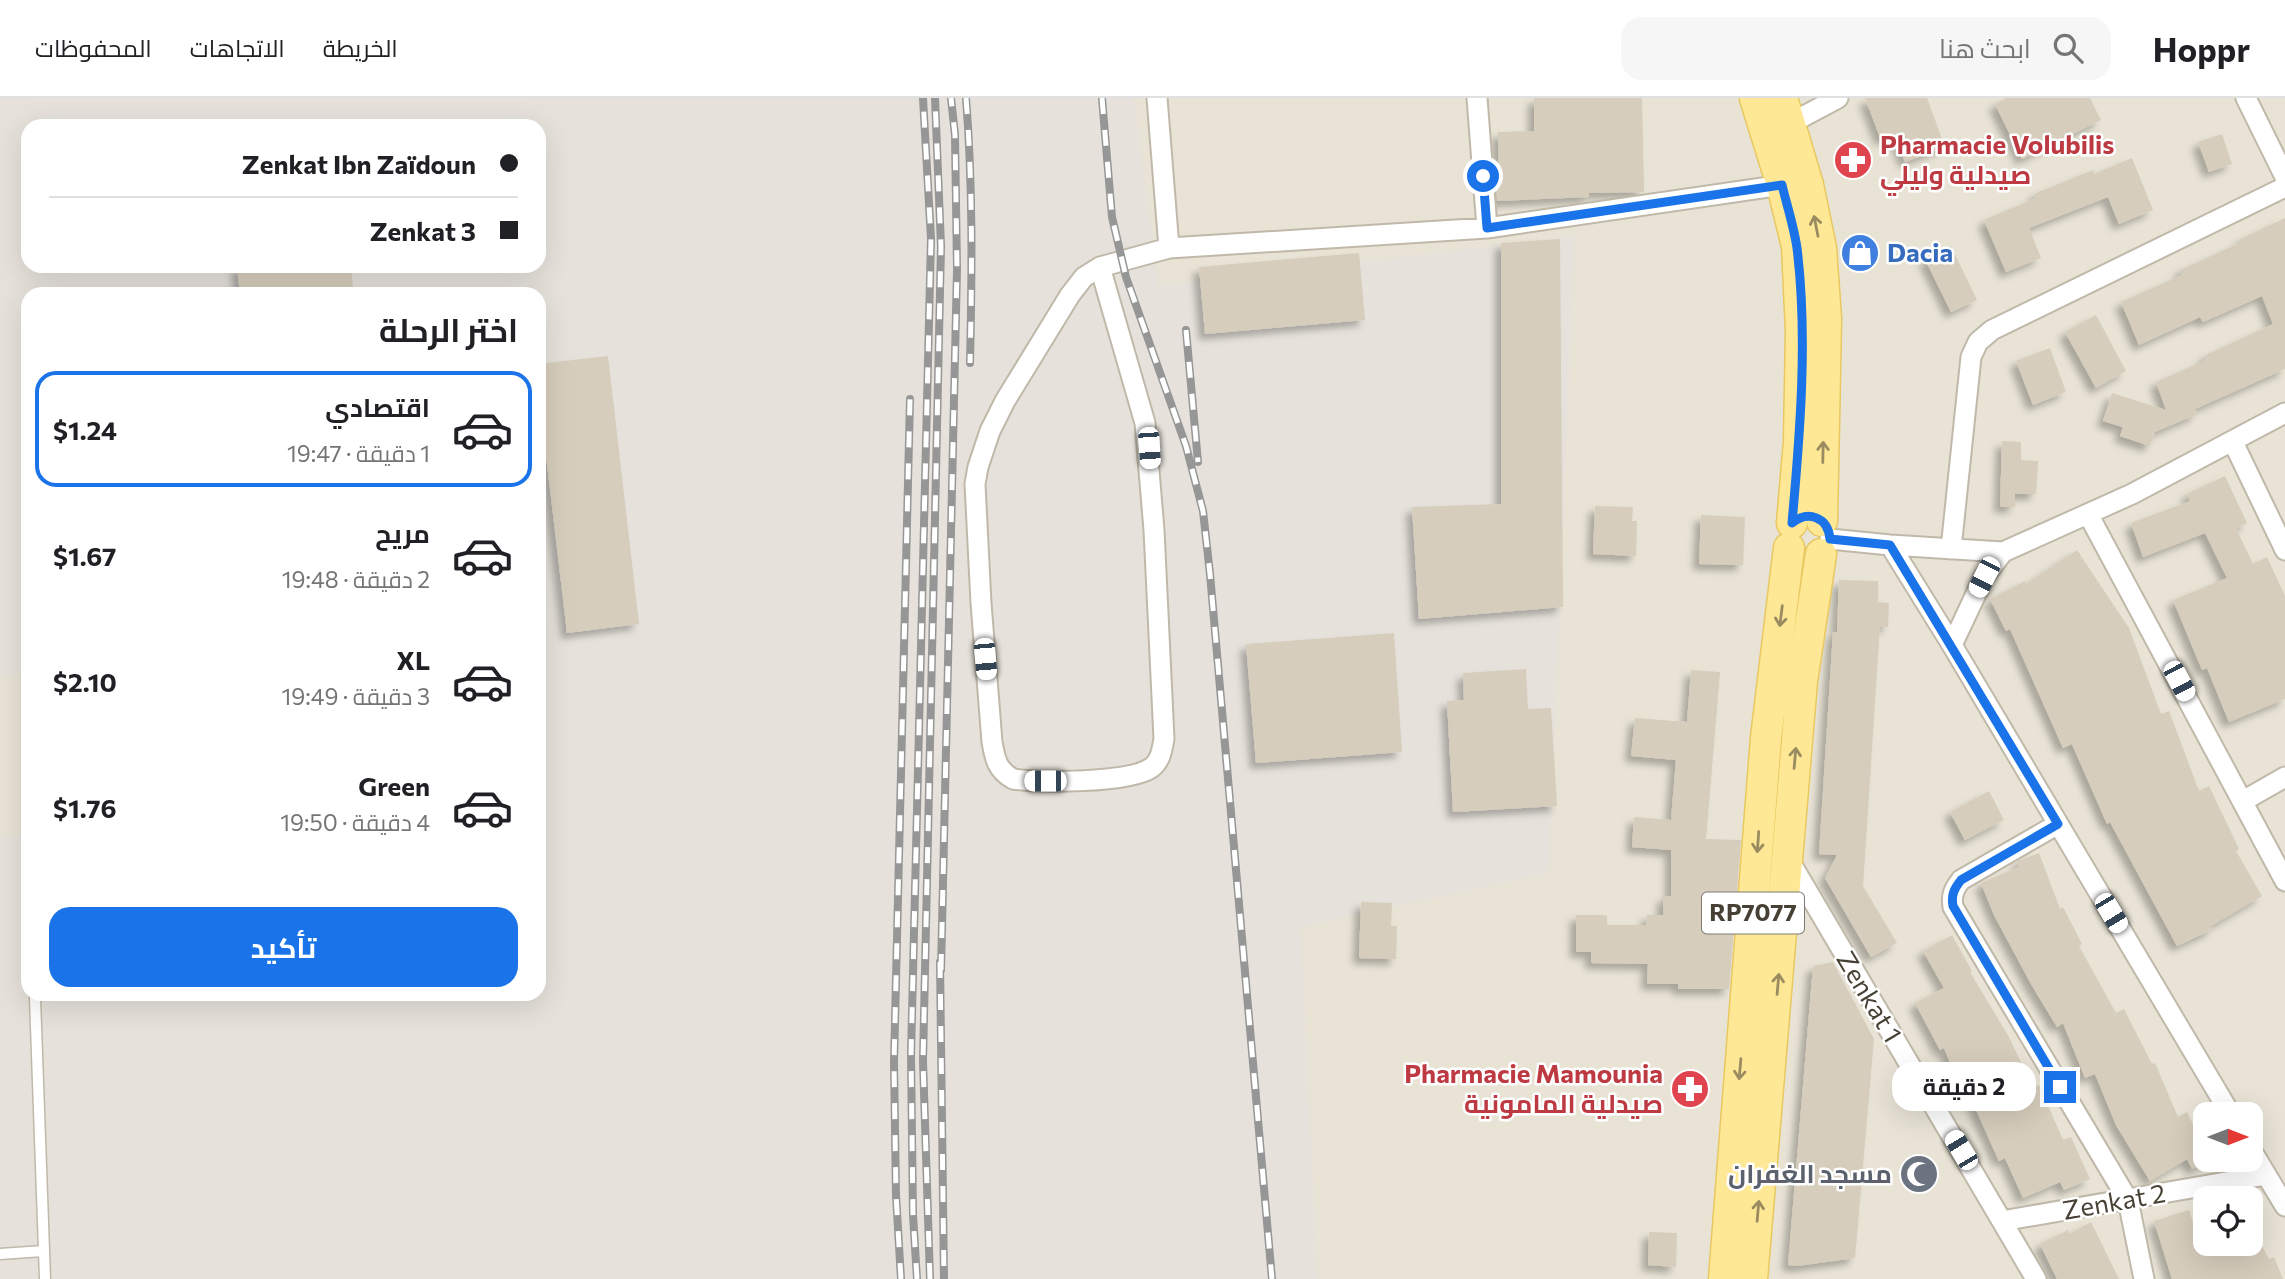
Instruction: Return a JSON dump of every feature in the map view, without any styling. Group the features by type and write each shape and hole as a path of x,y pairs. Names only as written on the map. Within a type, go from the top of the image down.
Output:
{"main road":[{"name":"RP7077","path":"1724,1279 1765,749 1799,442 1800,292 1797,246 1782,185 1755,98"},
{"name":"RP7077","path":"1752,1279 1802,681 1824,538 1826,319 1821,248 1808,185 1786,110"},
{"path":"1803,516 1810,516 1824,538 1810,559 1798,557 1790,536 1803,516"}],"street":[{"path":"1157,98 1169,248"},
{"path":"1477,98 1487,228"},
{"path":"1786,110 1838,98"},
{"path":"2246,98 2285,177"},
{"path":"1100,267 1145,423 1154,530 1164,739 1159,760 1151,768 1139,772 1086,781 1013,779 1003,773 996,762 992,742 975,484 990,431 1005,401 1070,295 1084,277 1100,267 1169,248 1487,228 1782,185"},
{"path":"1951,549 1971,357 1978,342 1992,330 2285,187"},
{"path":"1824,538 2003,552 2088,514 2285,413"},
{"path":"2233,442 2285,550"},
{"path":"2088,514 2285,881"},
{"path":"1890,545 2223,1102"},
{"path":"1952,645 1984,577 2003,552"},
{"path":"2243,801 2285,777"},
{"path":"2058,824 1961,880 1951,898 1953,906 2128,1200 2144,1279"},
{"name":"Zenkat 1","path":"1788,859 2036,1279"},
{"path":"2263,1170 2285,1206"},
{"name":"Zenkat 2","path":"2003,1221 2266,1175"}],"lane":[{"path":"35,1001 45,1279"},
{"path":"0,1254 43,1251"}],"shaded area":[{"path":"0,98 2285,98 2285,1279 0,1279"},
{"path":"0,98 1134,98 1159,286 1575,236 1549,873 1301,927 1318,1279 0,1279 0,837 21,836 21,1001 546,1001 546,287 21,287 21,674 0,675"}],"building":[{"path":"1534,98 1642,98 1644,192 1589,193 1589,197 1497,201 1495,175 1499,175 1498,132 1534,131"},
{"path":"1865,98 1927,98 1945,147 1905,162 1895,135 1881,140"},
{"path":"2006,98 2090,98 2101,120 2022,159 1995,104"},
{"path":"2222,134 2232,164 2209,172 2198,142"},
{"path":"2132,158 2153,210 2119,224 2108,197 2029,228 2041,258 2006,272 1984,220 2036,198 2034,194 2093,170 2094,174"},
{"path":"2285,218 2285,369 2195,409 2197,414 2155,432 2150,446 2120,436 2123,427 2103,421 2112,393 2166,410 2156,382 2206,360 2204,356 2273,324 2262,296 2203,322 2200,317 2139,345 2121,302 2182,275 2180,270 2242,242 2241,239"},
{"path":"1560,239 1563,607 1419,619 1412,507 1501,504 1501,243"},
{"path":"1951,246 1977,300 1951,312 1925,259"},
{"path":"1359,253 1365,320 1205,334 1199,267"},
{"path":"238,273 352,273 353,287 239,287"},
{"path":"2096,315 2126,371 2096,388 2065,332"},
{"path":"2050,348 2066,392 2033,405 2016,361"},
{"path":"608,356 639,624 567,633 546,455 546,363"},
{"path":"2002,441 2021,442 2021,460 2038,461 2036,494 2015,494 2015,507 2000,507"},
{"path":"2225,476 2247,523 2236,528 2253,564 2267,557 2285,596 2285,699 2229,722 2207,668 2202,670 2173,600 2227,578 2205,533 2143,557 2131,523 2190,501 2187,494"},
{"path":"1595,506 1633,507 1632,521 1637,521 1636,556 1593,554"},
{"path":"1701,515 1745,517 1743,565 1699,564"},
{"path":"2077,550 2129,628 2161,714 2169,711 2199,791 2209,786 2239,849 2236,851 2262,896 2211,926 2213,929 2177,946 2110,822 2107,824 2072,744 2063,748 2010,629 2006,631 1990,599 2025,581 2026,584"},
{"path":"1839,580 1878,581 1878,602 1889,603 1888,627 1880,626 1863,886 1897,943 1871,957 1825,878 1837,855 1819,854 1833,632 1837,632"},
{"path":"1394,633 1402,752 1256,763 1246,644"},
{"path":"1526,669 1528,709 1551,708 1557,806 1453,812 1447,701 1464,700 1463,673"},
{"path":"1691,670 1720,672 1706,839 1741,840 1729,989 1678,989 1678,984 1647,984 1648,964 1591,963 1591,952 1576,952 1576,915 1607,915 1607,925 1646,925 1647,915 1663,915 1663,896 1671,896 1671,850 1632,847 1634,817 1671,820 1676,760 1631,756 1635,718 1687,722"},
{"path":"1989,791 2004,820 1965,840 1950,812"},
{"path":"2039,853 2060,909 2063,907 2082,944 2079,946 2116,1013 2124,1009 2152,1064 2155,1063 2178,1117 2187,1112 2193,1124 2193,1168 2187,1159 2150,1181 2116,1125 2095,1074 2085,1078 2063,1023 2057,1027 2031,984 1994,915 1981,883 2019,867 2018,861"},
{"path":"1361,902 1392,903 1391,926 1397,926 1396,959 1359,958"},
{"path":"1952,935 1972,971 1970,972 2009,1037 2033,1088 2039,1085 2063,1140 2071,1137 2090,1179 2064,1190 2060,1182 2023,1198 2005,1158 1999,1161 1972,1101 1967,1103 1944,1048 1940,1050 1915,1003 1944,988 1923,951"},
{"path":"1833,962 1874,1039 1855,1258 1788,1265 1813,966"},
{"path":"2189,1210 2193,1222 2193,1256 2263,1256 2263,1248 2269,1259 2274,1257 2283,1279 2172,1279 2154,1221"},
{"path":"2091,1222 2119,1279 2057,1279 2040,1244 2068,1230 2069,1234"},
{"path":"1649,1232 1677,1233 1676,1267 1648,1265"}],"railway":[{"path":"917,1279 913,1215 911,1055 931,239 923,98"},
{"path":"930,1279 923,1061 941,246 935,98"},
{"path":"941,970 957,269 955,135 951,98"},
{"path":"966,98 971,230 970,363"},
{"path":"1102,98 1112,217 1126,277 1186,446 1203,511 1272,1279"},
{"path":"1186,330 1198,462"},
{"path":"901,1279 896,1195 894,1063 910,399"},
{"path":"940,962 944,1279"}],"place":[{"name":"Pharmacie Volubilis صيدلية وليلي","path":"1853,160"},
{"name":"Dacia","path":"1860,253"},
{"name":"Pharmacie Mamounia صيدلية المامونية","path":"1690,1089"},
{"name":"مسجد الغفران","path":"1919,1174"}],"route":[{"path":"1483,176 1487,228 1782,185 1797,246 1800,292 1799,442 1792,523 1803,516 1816,517 1827,526 1830,539 1890,545 2058,824 1961,880 1951,898 1953,906 2060,1087"}]}
